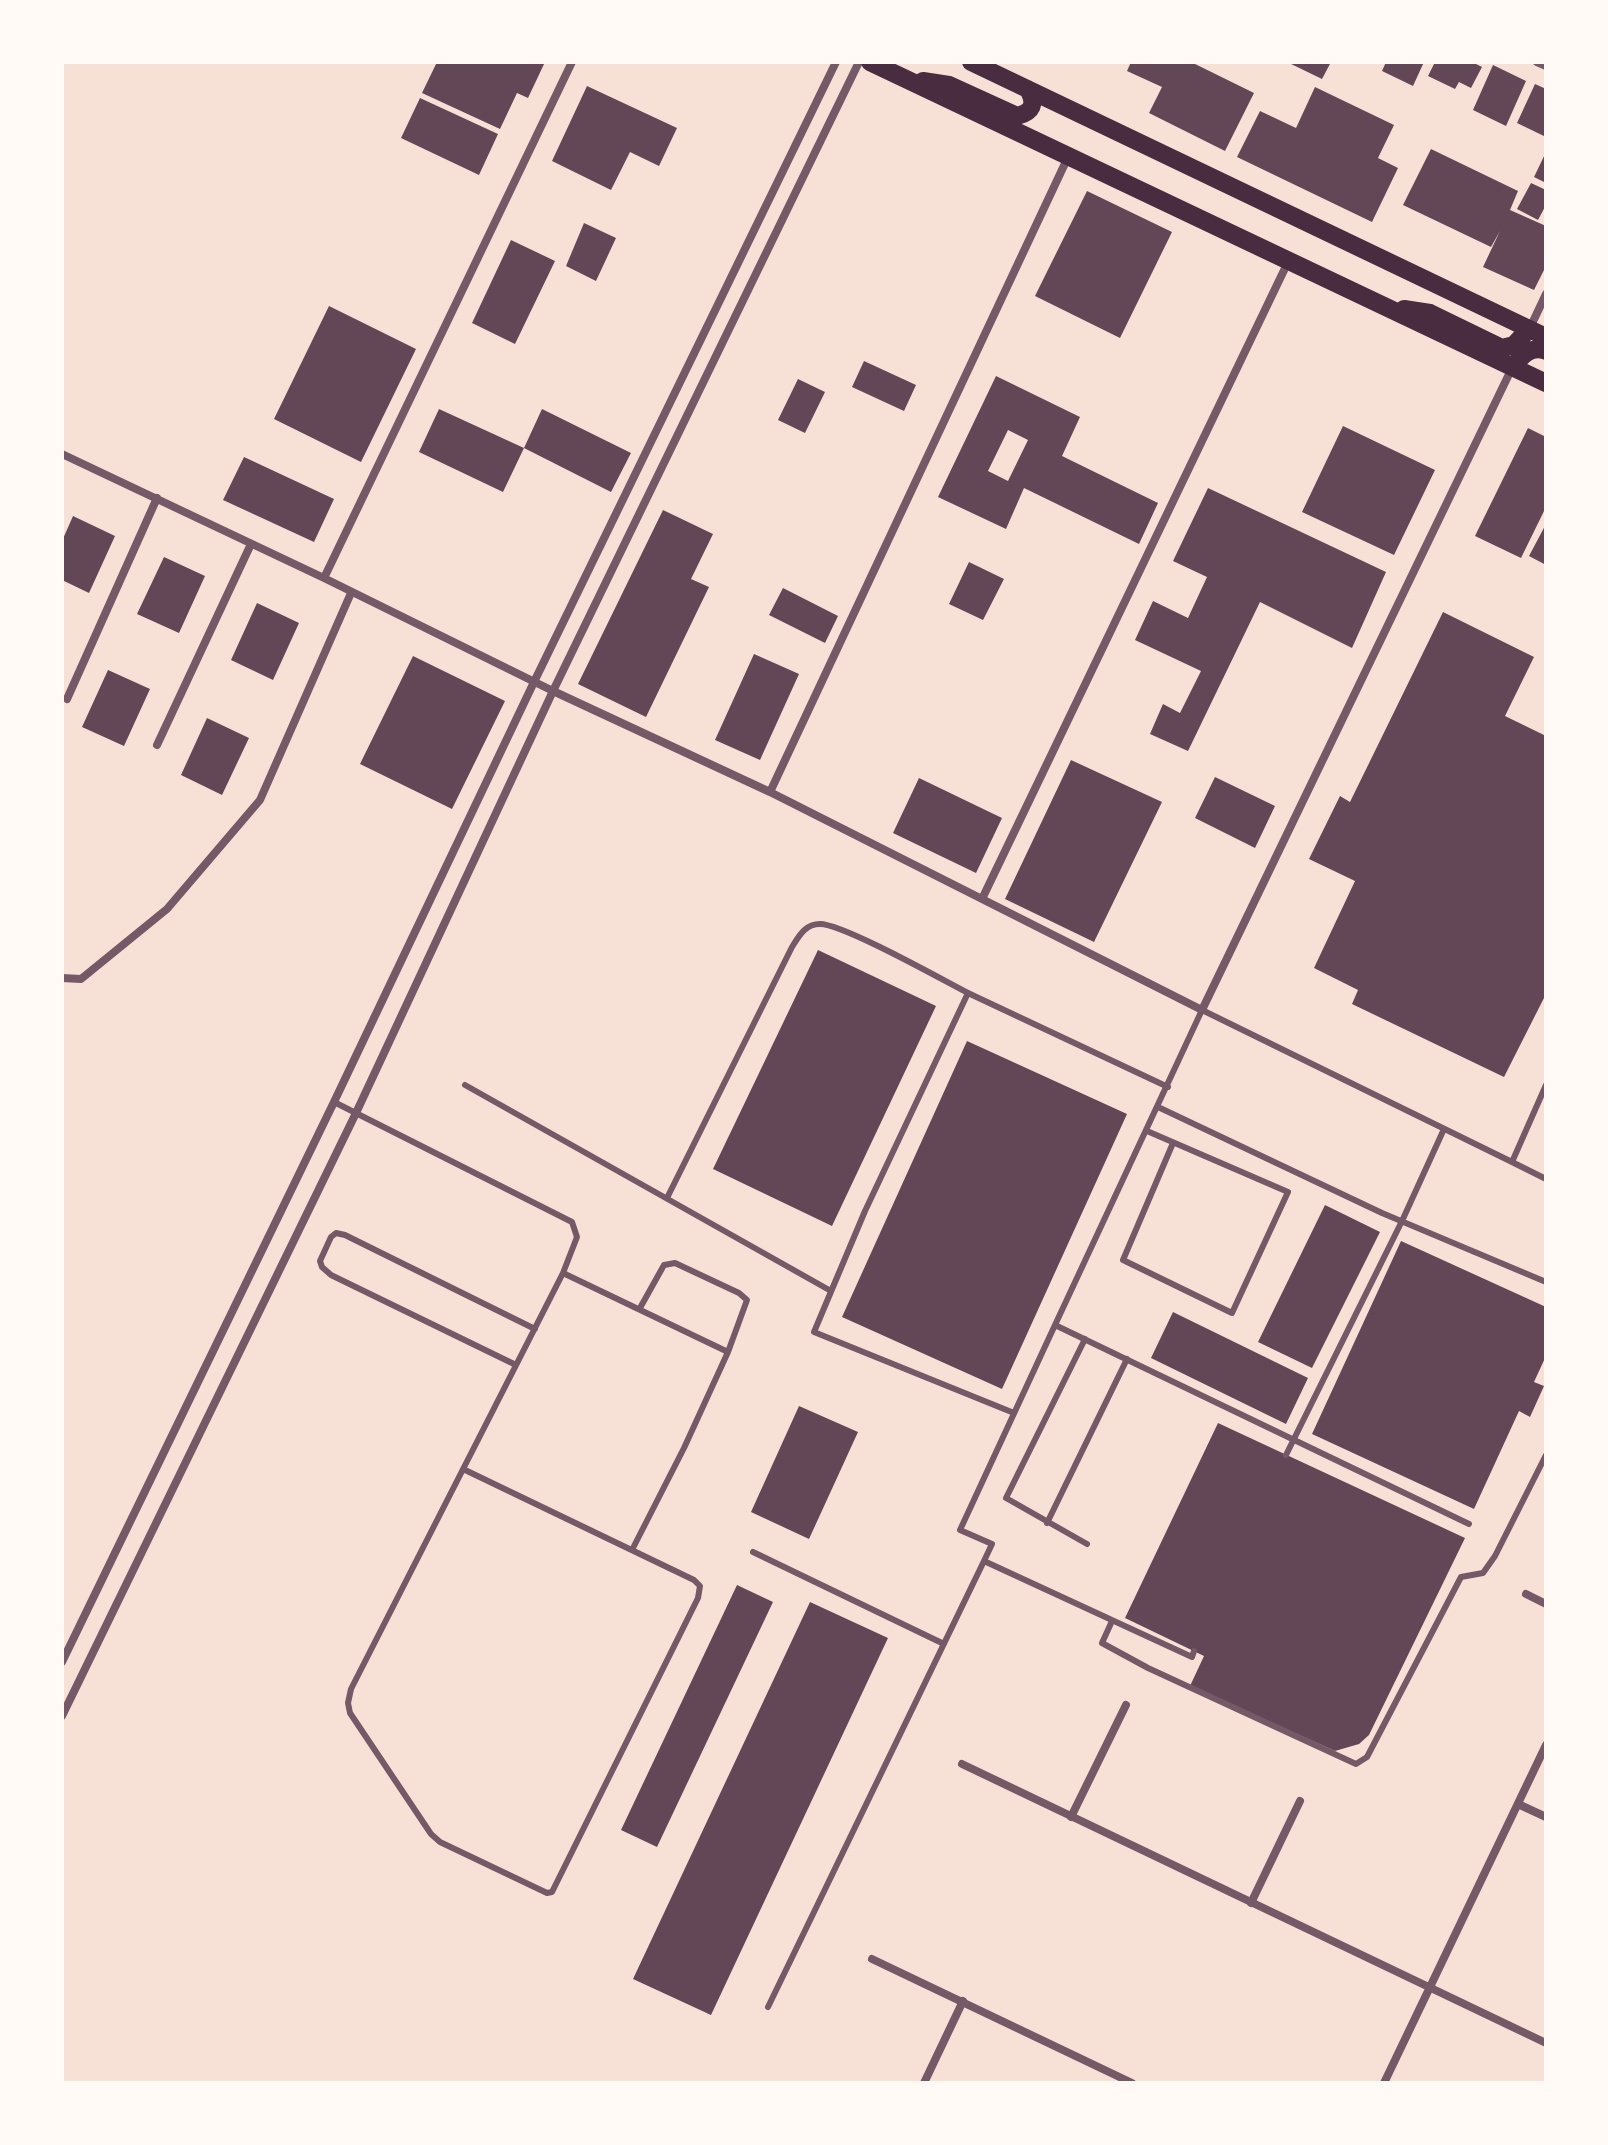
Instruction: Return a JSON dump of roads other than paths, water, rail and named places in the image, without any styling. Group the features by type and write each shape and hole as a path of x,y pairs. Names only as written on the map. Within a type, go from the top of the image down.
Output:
{"main road":[{"path":"870,62 1546,383"},
{"path":"971,62 1538,333"},
{"path":"901,77 949,85 1017,116 1033,108 1034,100 1028,89"},
{"path":"1380,306 1430,313 1502,348 1538,333"},
{"path":"1513,367 1531,350 1539,348 1546,351"}],"street":[{"path":"324,578 572,62"},
{"path":"62,1662 836,62"},
{"path":"62,1716 356,1113 553,691 859,62"},
{"path":"1537,62 1546,66"},
{"path":"770,792 1068,157"},
{"path":"982,899 1288,262"},
{"path":"62,454 534,682 770,792 1202,1010 1513,367 1538,333 1546,294"},
{"path":"685,375 703,383"},
{"path":"67,699 157,498"},
{"path":"157,745 251,544"},
{"path":"62,978 81,979 167,909 260,800 351,593"},
{"path":"1526,1594 1546,1604"},
{"path":"1071,1817 1126,1705"},
{"path":"1384,2083 1546,1745"},
{"path":"962,1764 1546,2043"},
{"path":"1251,1903 1300,1801"},
{"path":"1518,1804 1546,1817"},
{"path":"872,1959 1132,2083"},
{"path":"924,2083 963,2001"}],"lane":[{"path":"667,1198 792,947 800,933 809,926 828,926 853,936 1168,1087"},
{"path":"968,993 865,1211 814,1332 1014,1413"},
{"path":"768,2007 992,1544 960,1530 1202,1010 1546,1179"},
{"path":"465,1085 831,1291"},
{"path":"1512,1162 1546,1085"},
{"path":"334,1102 572,1222 577,1237 563,1273 535,1329 516,1365 463,1469 351,1689 348,1703 350,1713 431,1834 440,1842 547,1893 555,1888 698,1598 700,1586 694,1580 463,1469"},
{"path":"1158,1107 1402,1221 1546,1282"},
{"path":"1286,1455 1444,1129"},
{"path":"1147,1131 1288,1192 1232,1313 1123,1260 1173,1143"},
{"path":"516,1365 331,1275 320,1261 331,1237 336,1233 345,1235 535,1329"},
{"path":"632,1550 684,1448 728,1352 747,1300 739,1293 675,1263 664,1265 640,1308"},
{"path":"563,1273 728,1352"},
{"path":"1055,1325 1469,1524"},
{"path":"1085,1339 1006,1498 1087,1544"},
{"path":"1047,1523 1127,1359"},
{"path":"1112,1621 1102,1643 1148,1668 1356,1764 1360,1763 1367,1757 1461,1577 1483,1573 1495,1556 1546,1455"},
{"path":"753,1552 944,1644"},
{"path":"984,1561 1192,1657 1194,1651"}]}
